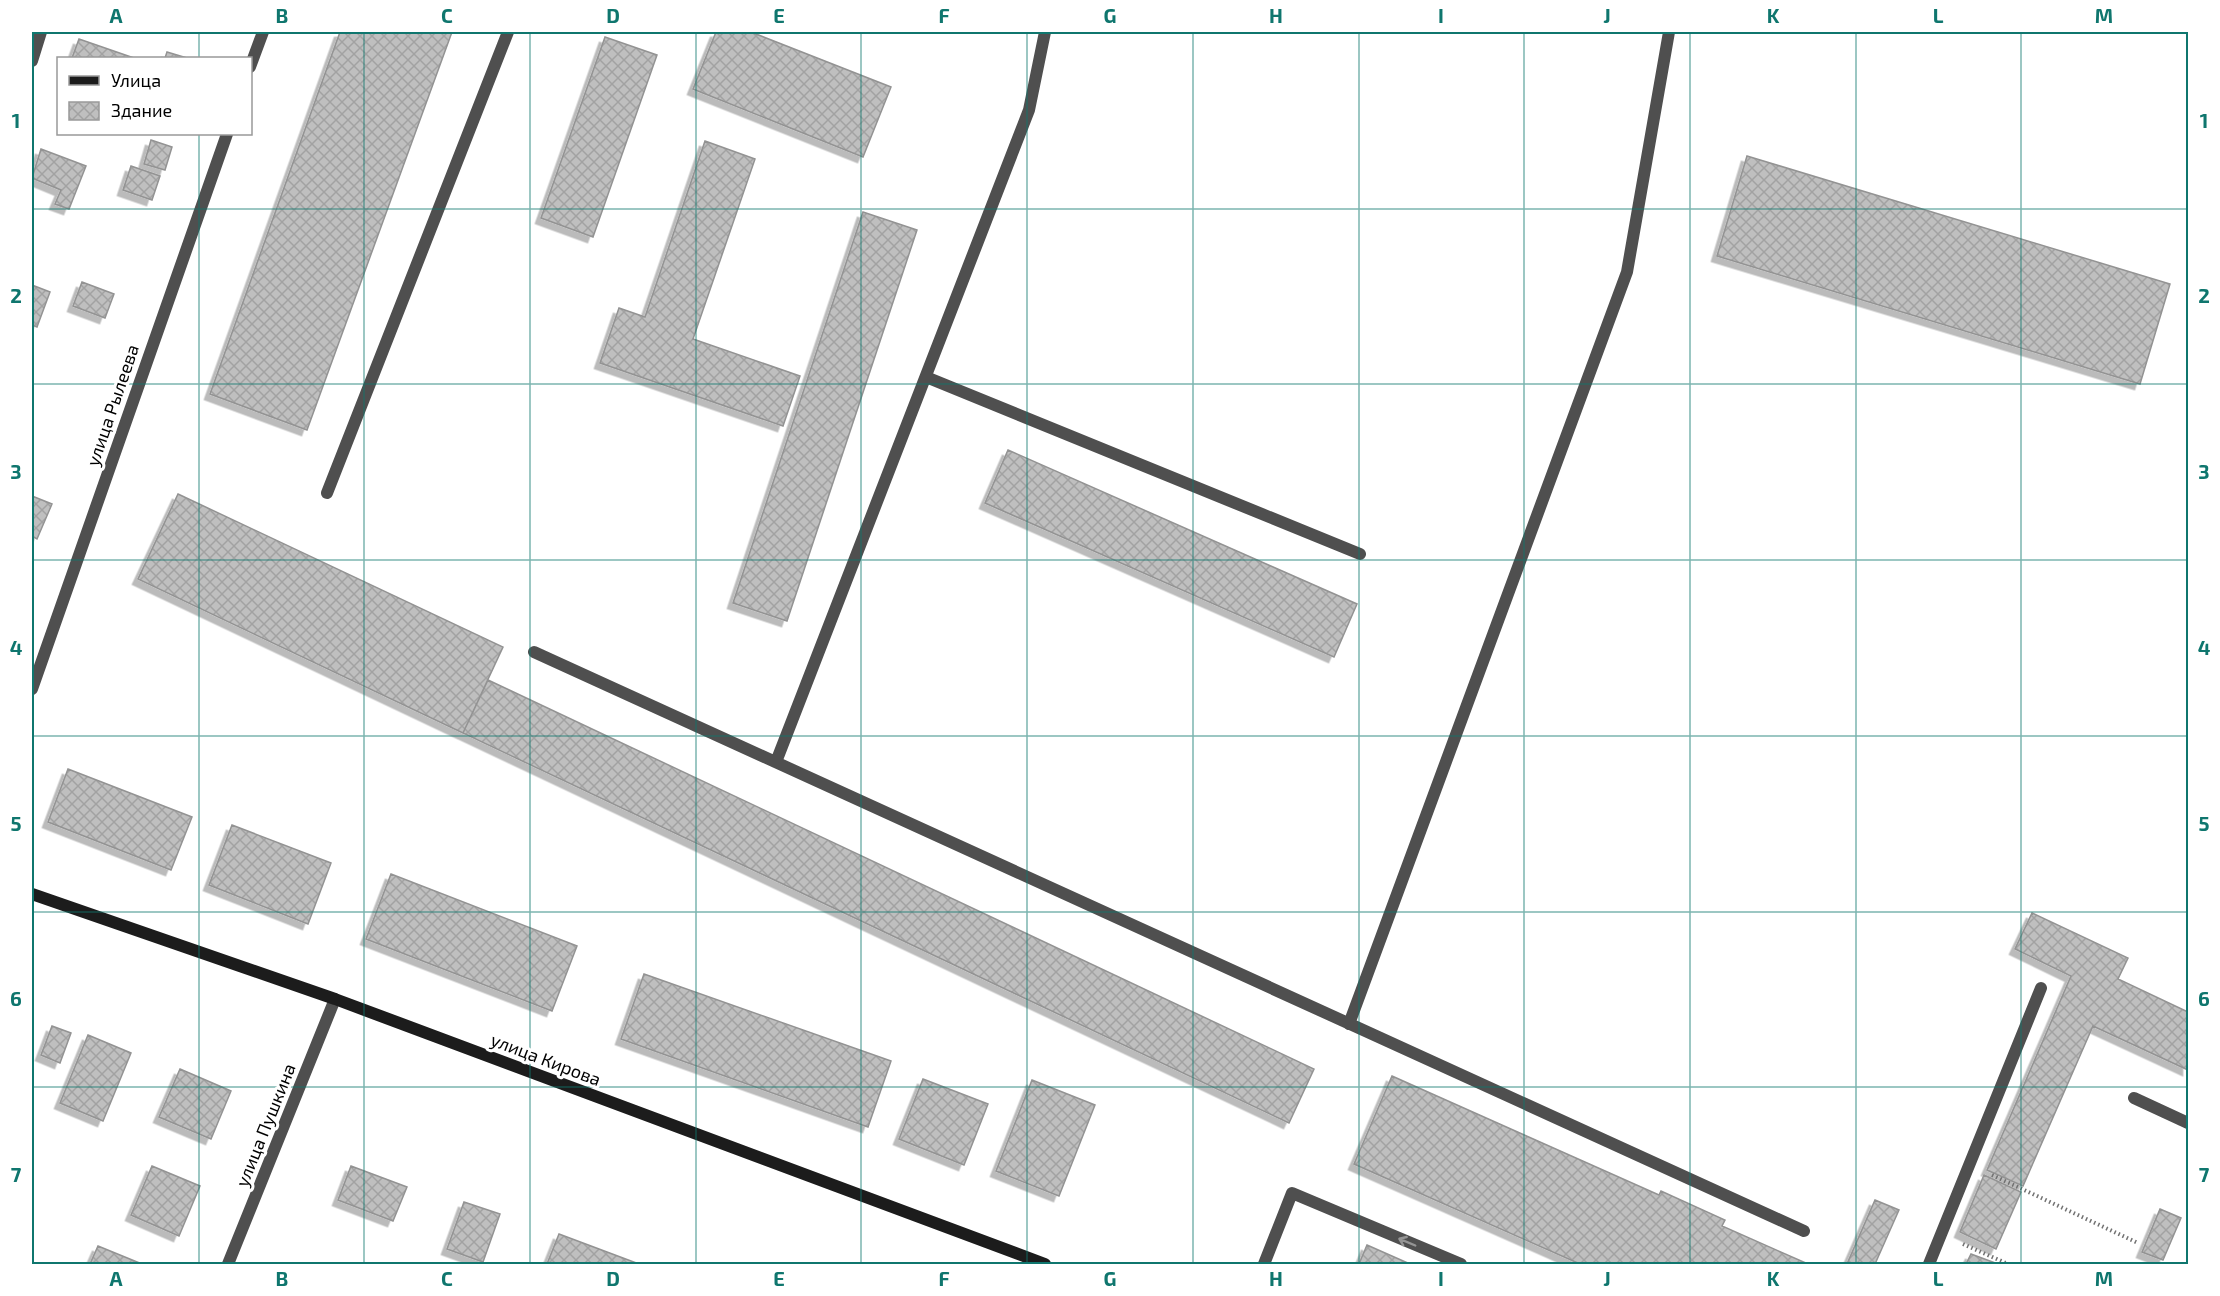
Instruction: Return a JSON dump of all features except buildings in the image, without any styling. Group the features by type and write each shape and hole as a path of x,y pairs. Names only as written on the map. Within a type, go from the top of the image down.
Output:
{"main road":[{"name":"улица Кирова","path":"32,894 335,999 1045,1264"}],"street":[{"path":"32,62 41,32"},
{"path":"252,62 263,32"},
{"path":"327,493 508,32"},
{"path":"776,762 1029,110 1045,32"},
{"path":"1348,1024 1627,272 1669,32"},
{"name":"улица Рылеева","path":"32,689 227,135"},
{"path":"926,377 1360,554"},
{"path":"534,652 1804,1231"},
{"path":"1929,1264 2041,988"},
{"name":"улица Пушкина","path":"228,1264 335,999"},
{"path":"2134,1098 2188,1123"},
{"path":"1264,1264 1292,1193 1461,1264"}],"path":[{"path":"1969,1164 2138,1243"},
{"path":"1941,1234 2008,1264"}]}
